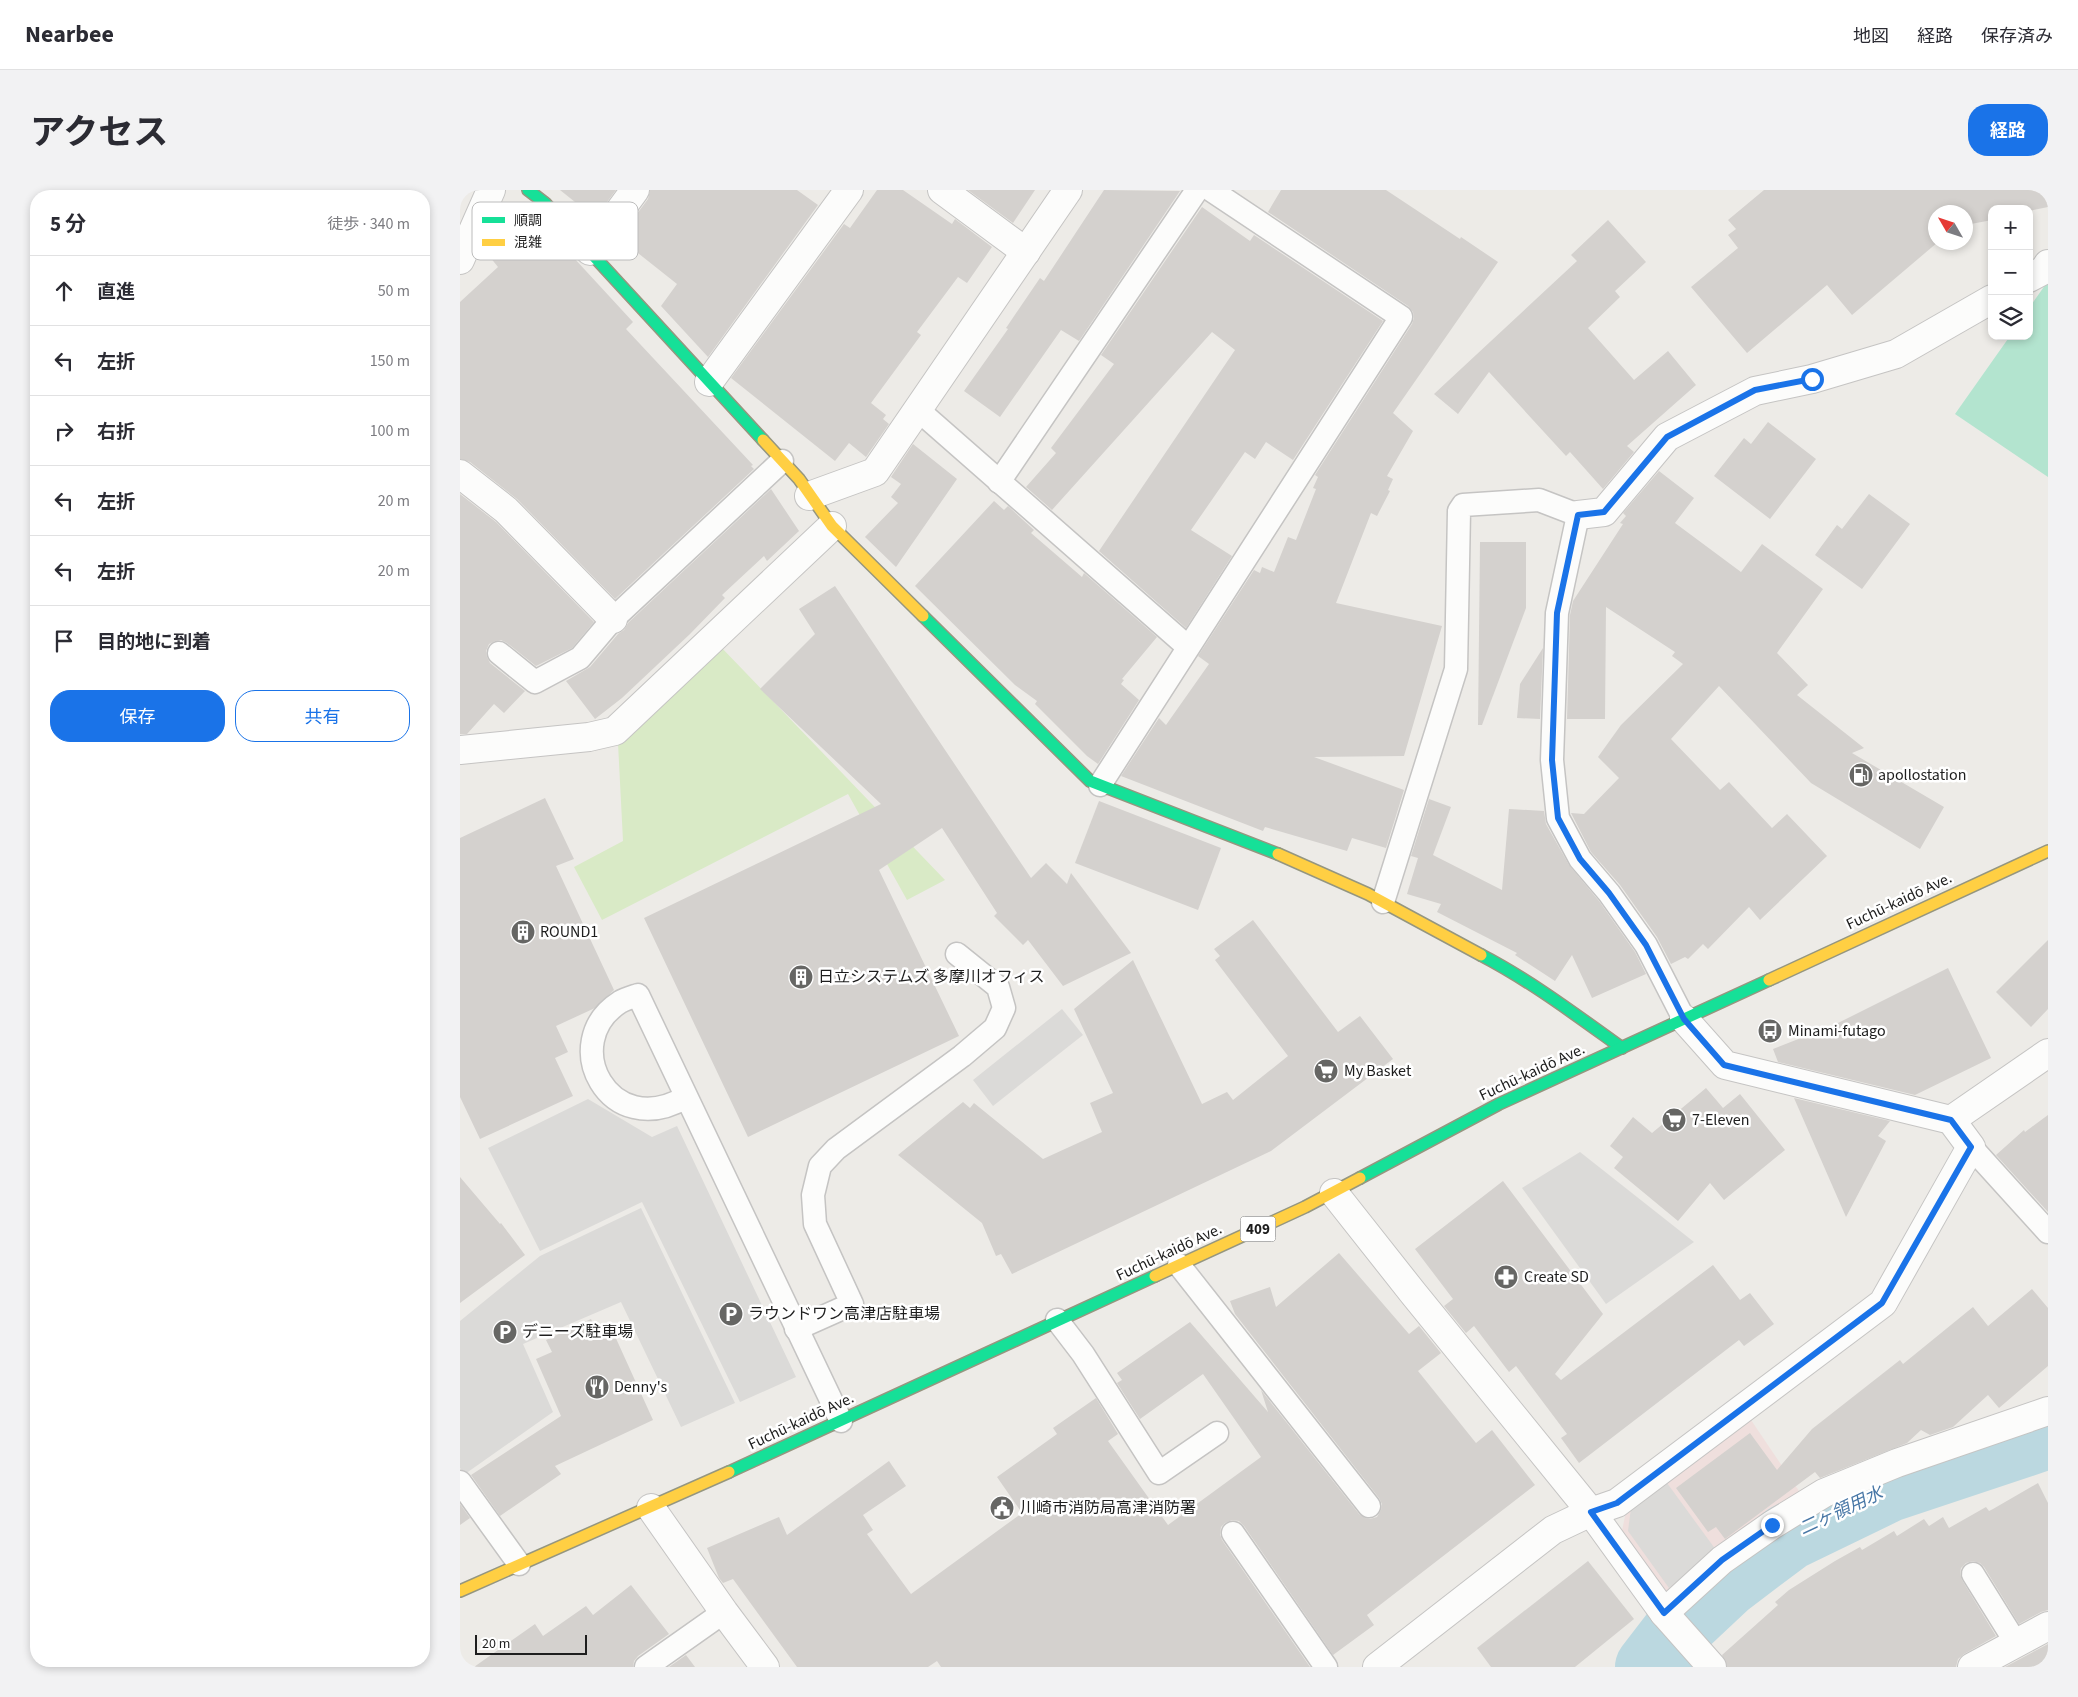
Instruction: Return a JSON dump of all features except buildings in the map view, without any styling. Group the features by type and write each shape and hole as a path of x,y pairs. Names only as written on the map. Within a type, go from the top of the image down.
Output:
{"main road":[{"path":"528,190 544,202"},
{"path":"598,260 799,480 832,526 1090,781 1282,855 1383,902 1506,968 1622,1048"},
{"name":"Fuchū-kaidō Ave.","path":"460,1591 651,1508 1334,1193 1499,1104 2048,851"}],"street":[{"path":"486,202 491,190"},
{"path":"626,202 635,190"},
{"path":"709,382 849,190"},
{"path":"942,190 1026,252"},
{"path":"809,496 875,472 1068,190"},
{"path":"460,260 472,233"},
{"path":"2033,276 2044,270 2048,264"},
{"path":"1578,515 1604,512 1667,437 1755,390 1812,379 1896,354 1988,301"},
{"path":"460,474 506,510 613,619"},
{"path":"460,750 588,737 615,731 832,526"},
{"path":"1377,1667 1552,1530 1591,1512 1617,1503 1882,1303 1971,1147 1951,1120 1724,1065 1684,1019"},
{"path":"1951,1120 2048,1053"},
{"path":"1334,1193 1591,1512 1701,1659"},
{"path":"1667,1616 1722,1560 1772,1525 1824,1493 1897,1463 2048,1411"},
{"path":"651,1508 765,1667"},
{"path":"1972,1667 2048,1626"}],"lane":[{"path":"999,482 1197,190"},
{"path":"1100,785 1401,317 1210,190"},
{"path":"917,409 1188,647"},
{"path":"500,653 535,682 580,658 613,619 782,461"},
{"path":"1383,902 1456,669 1459,511 1463,505 1539,500 1578,515 1557,613 1552,760 1558,818 1580,859 1609,893 1646,945 1684,1019"},
{"path":"796,1329 852,1304 815,1224 813,1195 820,1166 836,1149 962,1056 995,1028 1004,1008 998,987 957,954"},
{"path":"686,1097 664,1108 656,1110 639,1109 623,1104 610,1094 599,1081 593,1064 592,1046 596,1028 606,1013 620,1001 638,995 841,1421"},
{"path":"1971,1147 2048,1232"},
{"path":"1179,1265 1369,1506"},
{"path":"1057,1320 1082,1354 1159,1473 1217,1433"},
{"path":"460,1482 519,1564"},
{"path":"1233,1533 1326,1667"},
{"path":"1973,1574 2016,1643"},
{"path":"646,1667 724,1612"}],"shaded area":[{"path":"1062,1009 1083,1035 993,1106 973,1080"},
{"name":"ラウンドワン高津店駐車場","path":"588,1099 652,1137 677,1126 796,1377 740,1402 642,1202 540,1251 488,1148"},
{"path":"1580,1152 1694,1242 1606,1304 1522,1188"},
{"name":"デニーズ駐車場","path":"641,1208 735,1403 681,1427 621,1302 523,1344 553,1412 465,1474 460,1468 460,1321 540,1256"},
{"path":"1749,1417 1803,1497 1668,1595 1622,1531 1627,1506"},
{"path":"1667,1483 1716,1550 1669,1588 1628,1531 1631,1508"}],"green space":[{"path":"2048,281 2048,477 1955,414 2007,340 2033,340 2033,302"},
{"path":"719,645 945,880 907,900 848,794 602,920 574,867 623,841 618,743"}],"pier":[{"path":"1688,1599 1711,1621 1676,1659 1652,1637"}],"waterway":[{"name":"二ヶ領用水","path":"1649,1667 1679,1628 1727,1583 1788,1537 1889,1488 2048,1435"}],"traffic: fast":[{"path":"528,190 544,202"},
{"path":"597,260 763,440"},
{"path":"923,616 1090,781 1278,854"},
{"path":"1481,955 1535,987 1622,1048"},
{"path":"1360,1178 1499,1104 1769,980"},
{"path":"729,1472 1155,1276"}],"traffic: slow":[{"path":"763,440 799,479 832,526 923,616"},
{"path":"1769,980 2048,851"},
{"path":"1278,854 1368,894 1481,955"},
{"path":"1155,1276 1305,1207 1360,1178"},
{"path":"460,1591 729,1472"}],"place":[{"name":"apollostation","path":"1861,775"},
{"name":"ROUND1","path":"523,932"},
{"name":"日立システムズ 多摩川オフィス","path":"801,977"},
{"name":"Minami-futago","path":"1770,1031"},
{"name":"My Basket","path":"1326,1071"},
{"name":"7-Eleven","path":"1674,1120"},
{"name":"Create SD","path":"1506,1277"},
{"name":"ラウンドワン高津店駐車場","path":"731,1314"},
{"name":"デニーズ駐車場","path":"505,1332"},
{"name":"Denny's","path":"597,1387"},
{"name":"川崎市消防局高津消防署","path":"1002,1508"}],"route":[{"path":"1772,1525 1722,1560 1664,1613 1591,1512 1617,1503 1882,1303 1971,1147 1951,1120 1724,1065 1684,1019 1646,945 1609,893 1580,859 1558,818 1552,760 1557,613 1567,559 1578,515 1604,512 1667,437 1755,390 1812,379"}]}
